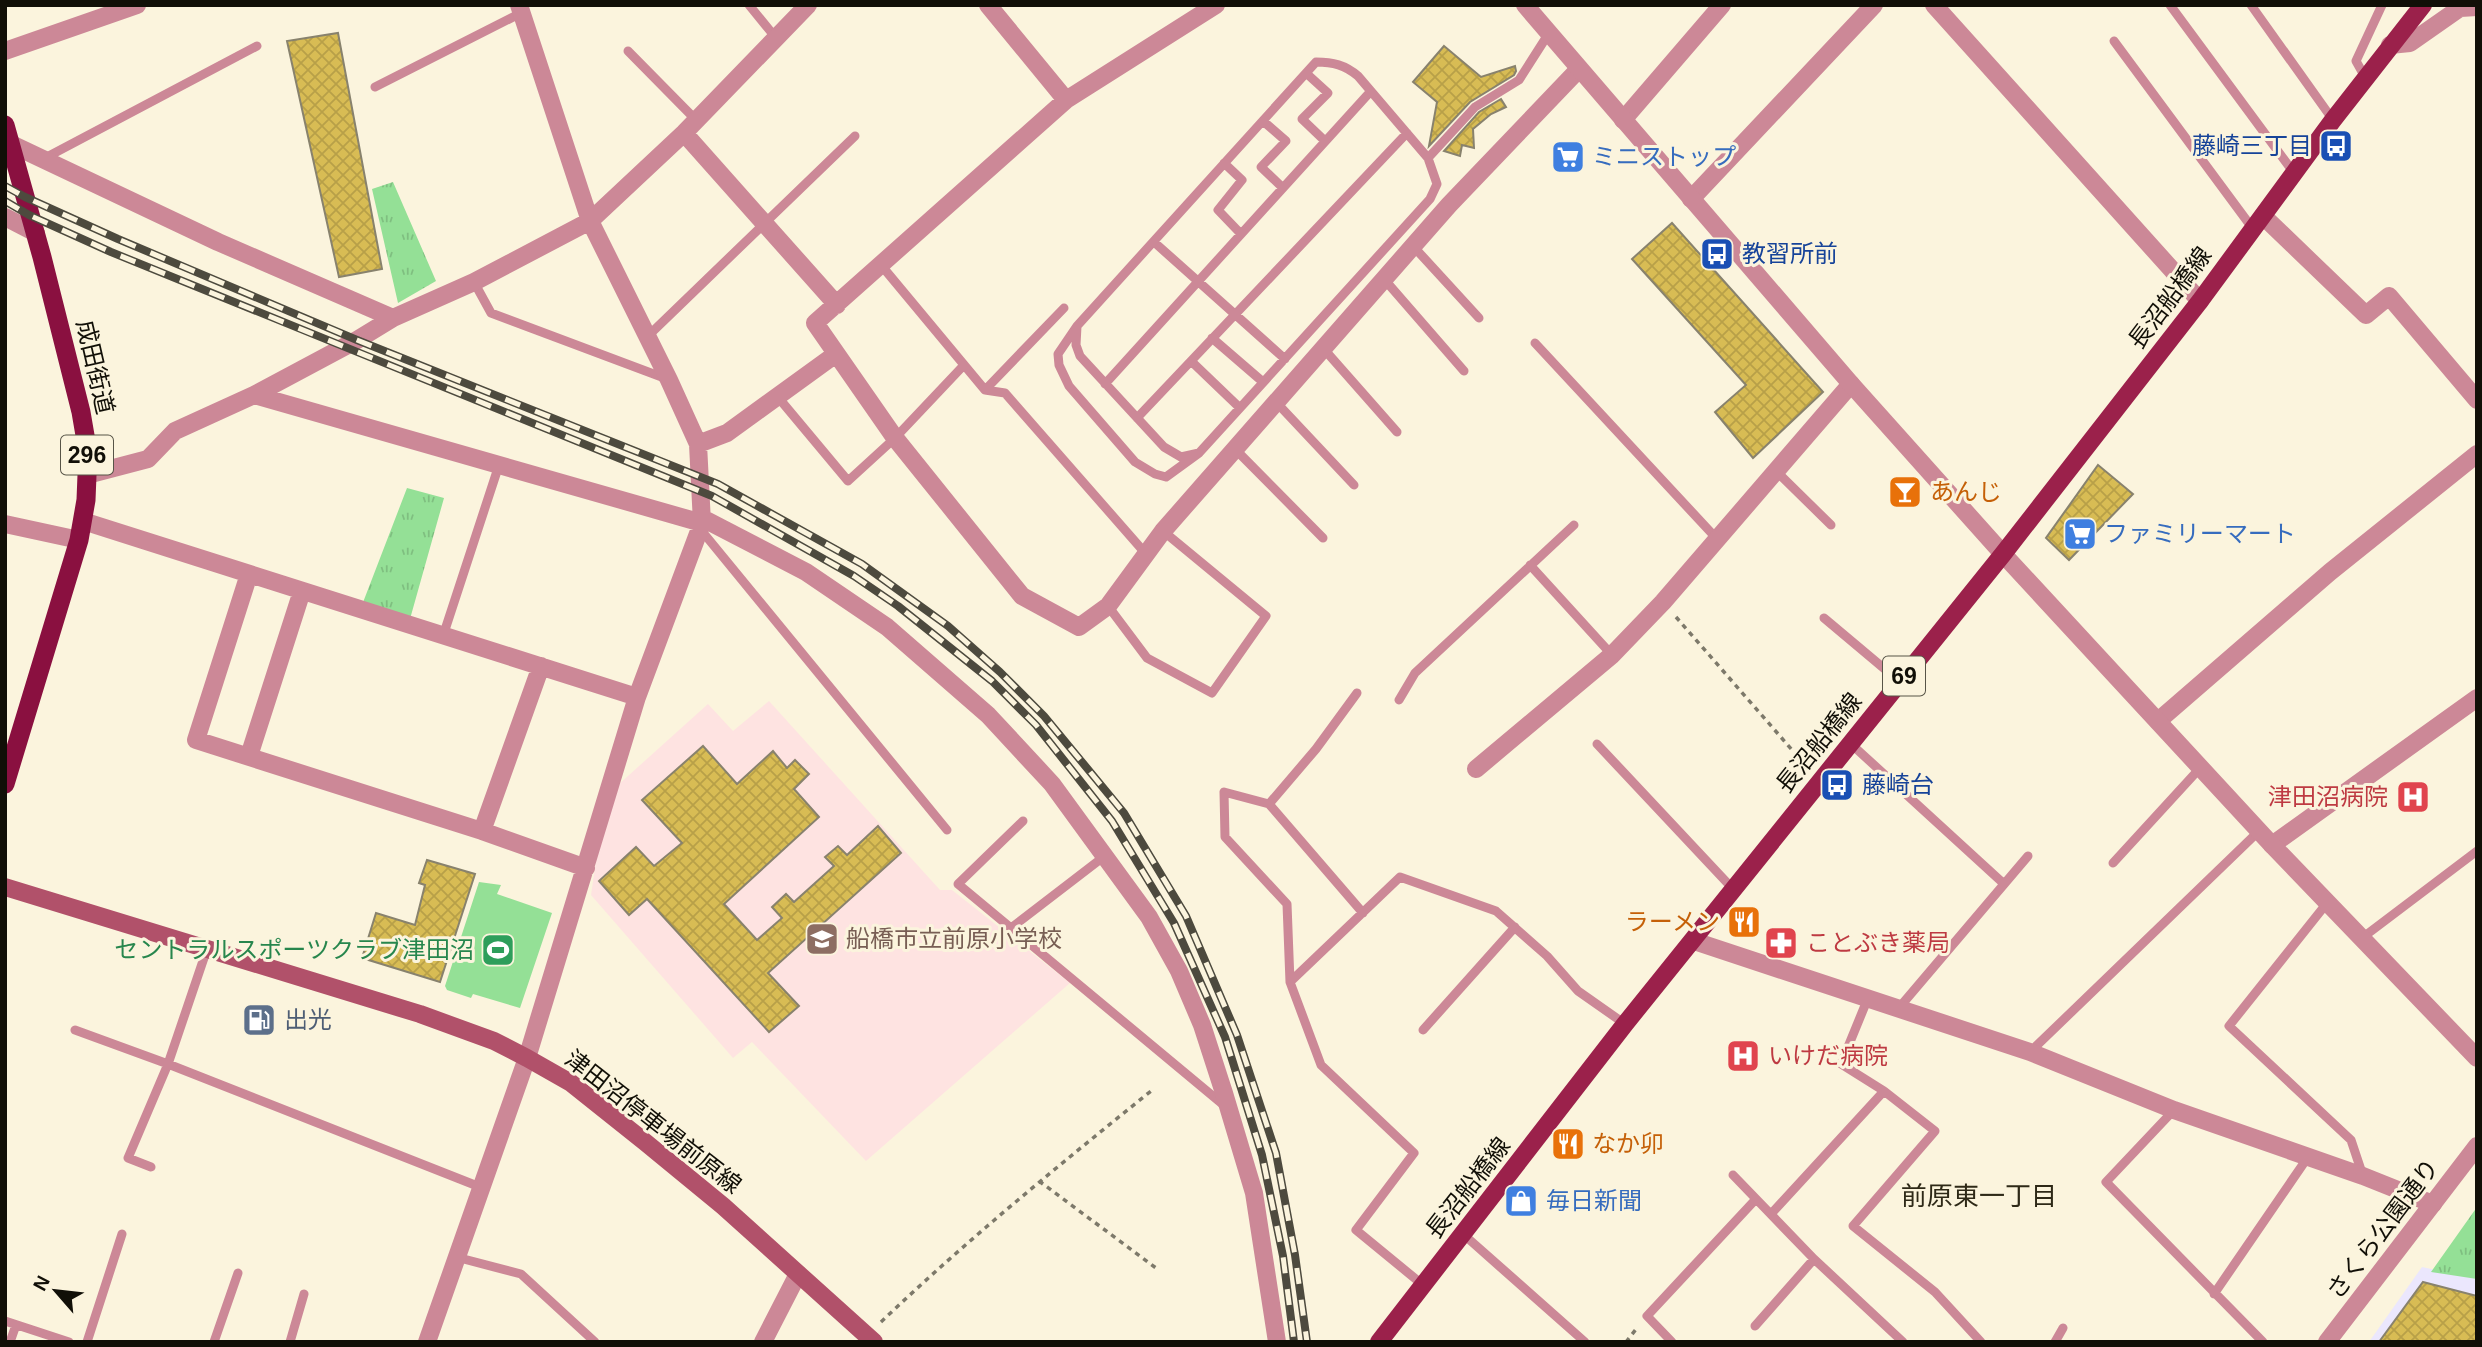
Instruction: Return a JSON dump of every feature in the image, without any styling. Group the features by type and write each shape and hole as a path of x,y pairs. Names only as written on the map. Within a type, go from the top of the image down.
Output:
{"highway":[{"name":"成田街道","path":"5,125 79,400 87,447 81,531 5,784"}],"main road":[{"name":"長沼船橋線","path":"1379,1342 1625,1024 2003,554 2200,301 2389,45 2423,5"},
{"name":"津田沼停車場前原線","path":"5,887 419,1014 494,1041 527,1058 571,1083 608,1112 723,1206 871,1338"}],"street":[{"path":"5,51 97,12 137,5"},
{"path":"87,475 148,458 175,431 254,395 393,318 474,282 590,221 690,126 808,5"},
{"path":"988,5 1066,100"},
{"path":"1216,5 1066,100 815,323 895,438 1022,596 1079,627 1108,607 1163,531 1323,348 1449,205 1579,69"},
{"path":"1525,5 1851,384 2003,554 2327,904 2477,1058"},
{"path":"1623,120 1722,5"},
{"path":"1691,199 1874,5"},
{"path":"1934,5 2200,301"},
{"path":"2389,45 2410,43 2460,8 2477,7"},
{"path":"427,1342 527,1058 637,697 702,524 698,444 590,221 520,9"},
{"path":"690,126 764,223 837,304"},
{"path":"11,144 218,242 393,318"},
{"path":"5,217 36,233"},
{"path":"2258,222 2366,315 2389,296 2473,389"},
{"path":"698,444 727,433 836,354"},
{"path":"1476,769 1612,654 1663,602 1851,384"},
{"path":"254,395 702,524 806,572 887,627 988,715 1052,783 1149,917 1178,971 1202,1025 1254,1193 1277,1342"},
{"path":"2158,721 2330,572 2477,454"},
{"path":"5,524 81,531 249,574 637,697"},
{"path":"249,574 196,740 482,831 586,868"},
{"path":"249,757 302,591"},
{"path":"482,831 541,666"},
{"path":"2272,845 2477,698"},
{"path":"1694,941 2030,1052 2174,1110 2363,1176 2433,1204"},
{"name":"さくら公園通り","path":"2327,1342 2477,1146"},
{"path":"763,1342 798,1274"}],"lane":[{"path":"749,5 776,38"},
{"path":"2170,5 2294,173"},
{"path":"2251,5 2333,120"},
{"path":"2365,77 2356,61 2382,5"},
{"path":"375,87 520,9"},
{"path":"1428,158 1475,107 1520,80 1549,33"},
{"path":"2114,41 2258,222"},
{"path":"44,159 257,46"},
{"path":"628,51 690,126"},
{"path":"1316,62 1332,62 1348,67 1407,133 1428,158 1437,184 1430,198 1199,453 1166,477 1135,462 1069,386 1059,365 1058,354 1077,326 1316,62"},
{"path":"1306,73 1328,93 1302,119 1325,141"},
{"path":"1105,384 1371,91"},
{"path":"1263,121 1286,141 1261,167 1283,188"},
{"path":"1137,418 1407,133"},
{"path":"648,336 855,136"},
{"path":"1224,163 1242,180 1219,210 1241,234"},
{"path":"1154,242 1284,359"},
{"path":"1413,246 1479,318"},
{"path":"881,265 985,390 1005,393 1146,554"},
{"path":"1384,279 1464,371"},
{"path":"474,282 491,313 669,380"},
{"path":"985,390 1064,308"},
{"path":"1077,326 1076,345 1080,356 1164,447 1181,457 1199,453"},
{"path":"1212,338 1263,382"},
{"path":"1535,343 1717,539"},
{"path":"1323,348 1397,432"},
{"path":"1191,361 1240,408"},
{"path":"777,396 848,481 895,438 964,365"},
{"path":"1276,402 1354,485"},
{"path":"1235,449 1323,538"},
{"path":"443,636 499,465"},
{"path":"1775,470 1831,525"},
{"path":"702,524 947,830"},
{"path":"1399,701 1415,673 1574,524"},
{"path":"1108,607 1147,658 1212,693 1266,616 1163,531"},
{"path":"1530,565 1612,654"},
{"path":"1824,618 1899,681"},
{"path":"1269,804 1316,750 1357,693"},
{"path":"1850,743 2003,883"},
{"path":"1597,744 1733,889"},
{"path":"2113,863 2201,767"},
{"path":"1363,913 1269,804 1224,792 1225,837 1287,904 1290,982 1321,1065 1414,1153 1356,1230 1423,1285"},
{"path":"1023,821 958,884 1228,1109"},
{"path":"2030,1052 2259,831"},
{"path":"2362,938 2477,851"},
{"path":"1011,928 1105,855"},
{"path":"1898,1009 2028,856"},
{"path":"1290,982 1400,877 1496,911 1547,956 1578,991 1625,1024"},
{"path":"2327,904 2229,1026 2351,1140 2363,1176"},
{"path":"1423,1030 1515,927"},
{"path":"150,1167 128,1158 168,1064 206,949"},
{"path":"1868,998 1841,1064 1884,1091 1935,1131 1853,1226 1935,1292 1981,1342"},
{"path":"75,1030 480,1187"},
{"path":"1771,1214 1884,1091"},
{"path":"2174,1110 2106,1182 2263,1342"},
{"path":"2214,1294 2308,1157"},
{"path":"1733,1175 1814,1259 1903,1342"},
{"path":"1672,1342 1647,1316 1756,1199"},
{"path":"87,1342 122,1234"},
{"path":"1463,1234 1585,1342"},
{"path":"456,1257 521,1274 595,1342"},
{"path":"1755,1326 1814,1259"},
{"path":"214,1342 238,1273"},
{"path":"290,1342 304,1294"},
{"path":"5,1321 69,1342"},
{"path":"9,1342 16,1325"},
{"path":"2055,1342 2063,1328"}],"path":[{"path":"1663,602 1820,781"},
{"path":"871,1338 942,1263 1151,1091"},
{"path":"1039,1181 1156,1268"}],"shaded area":[{"name":"船橋市立前原小学校","path":"769,701 940,890 952,890 1070,983 866,1161 752,1042 733,1058 591,895 597,854 618,785 708,704 733,731"},
{"path":"2422,1267 2477,1279 2477,1342 2369,1342"}],"green space":[{"path":"393,182 436,281 398,303 372,189"},
{"path":"407,488 444,498 410,619 362,605"},
{"name":"セントラルスポーツクラブ津田沼","path":"479,882 501,885 497,894 552,913 520,1008 473,994 471,998 447,990 445,986"},
{"path":"2477,1207 2477,1279 2431,1272"}],"building":[{"path":"338,33 382,269 339,277 287,41"},
{"path":"1444,46 1481,77 1515,66 1516,71 1514,75 1470,102 1429,146 1437,102 1413,82"},
{"path":"1501,99 1506,107 1491,114 1473,129 1474,148 1462,145 1460,156 1444,151 1479,112"},
{"path":"1672,223 1823,392 1753,458 1715,412 1746,385 1632,259"},
{"path":"2098,465 2133,494 2069,560 2046,538"},
{"path":"703,746 737,784 773,751 787,768 795,760 809,774 794,789 819,817 724,904 757,940 782,918 772,907 786,894 794,902 834,866 825,857 838,846 847,855 878,826 901,853 768,973 799,1006 769,1032 647,899 629,915 599,881 636,847 654,866 682,843 642,800"},
{"name":"セントラルスポーツクラブ津田沼","path":"427,860 475,874 440,982 362,958 376,913 415,925 425,885 419,883"},
{"path":"2423,1282 2477,1296 2477,1342 2379,1342"}],"railway":[{"path":"5,186 118,239 357,340 718,484 862,564 948,626 1000,672 1044,716 1124,813 1186,916 1237,1035 1276,1153 1295,1255 1307,1342"},
{"path":"5,201 29,215 111,252 712,496 854,576 898,606 992,681 1036,725 1112,821 1174,923 1225,1037 1262,1155 1283,1256 1294,1342"}],"place":[{"name":"藤崎三丁目","path":"2336,146"},
{"name":"ミニストップ","path":"1568,157"},
{"name":"教習所前","path":"1717,254"},
{"name":"あんじ","path":"1905,492"},
{"name":"ファミリーマート","path":"2080,534"},
{"name":"藤崎台","path":"1837,785"},
{"name":"津田沼病院","path":"2413,797"},
{"name":"ラーメン","path":"1744,922"},
{"name":"船橋市立前原小学校","path":"822,939"},
{"name":"ことぶき薬局","path":"1781,943"},
{"name":"セントラルスポーツクラブ津田沼","path":"498,950"},
{"name":"出光","path":"259,1020"},
{"name":"いけだ病院","path":"1743,1056"},
{"name":"なか卯","path":"1568,1144"},
{"name":"毎日新聞","path":"1521,1201"}],"district":[{"name":"前原東一丁目","path":"1979,1196"}]}
